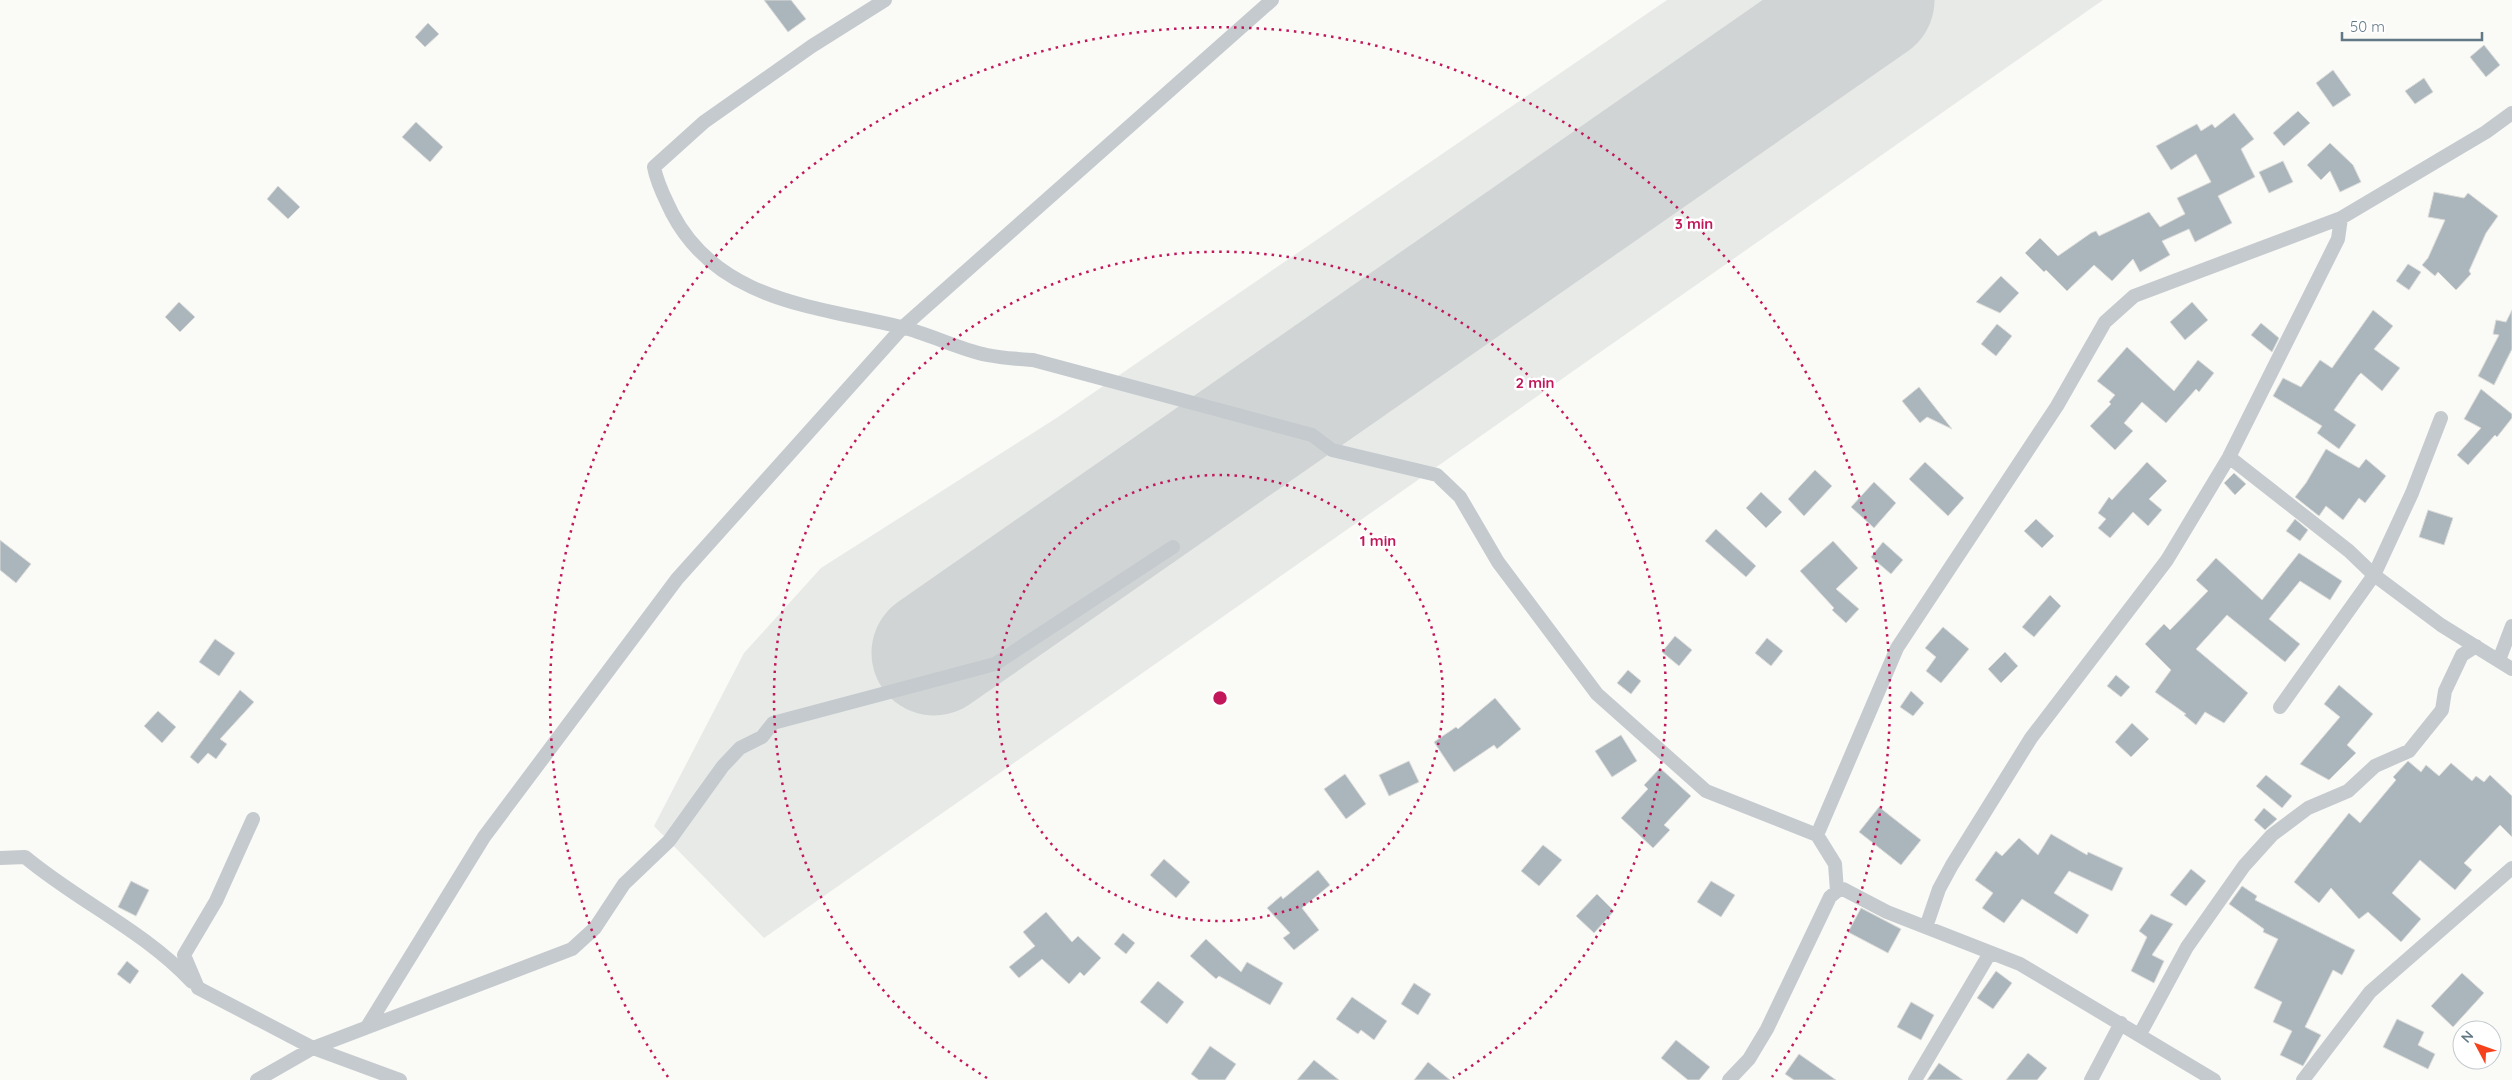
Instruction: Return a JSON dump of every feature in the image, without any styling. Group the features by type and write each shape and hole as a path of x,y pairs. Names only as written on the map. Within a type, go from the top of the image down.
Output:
{"street":[{"path":"885,0 812,46 704,122 654,167 657,182 679,225 707,260 746,286 786,302 903,327 986,355 1033,360 1312,435 1332,450 1437,475 1460,497 1498,562 1597,694 1706,791 1817,835 1835,864 1837,891"},
{"path":"367,1027 484,837 677,579 903,327 1272,0"},
{"path":"1817,835 1896,648 2057,406 2104,322 2134,296 2341,218 2486,132 2512,113"},
{"path":"1926,927 1939,889 1952,865 2032,738 2167,560 2230,457 2338,238 2341,218"},
{"path":"2280,707 2374,575 2412,493 2441,418"},
{"path":"2230,457 2349,551 2374,575 2441,625 2512,669"},
{"path":"256,1080 313,1048 572,949 595,928 624,884 668,841 723,766 740,748 762,737 773,723 995,664 1173,547"},
{"path":"2499,660 2512,626"},
{"path":"2140,1034 2187,947 2244,866 2272,835 2308,808 2348,791 2375,766 2395,755 2409,751 2442,710 2445,691 2462,655 2476,646"},
{"path":"198,988 184,955 216,900 253,818"},
{"path":"0,858 25,857 55,882 117,920 170,959 198,988 313,1048 400,1080"},
{"path":"2303,1080 2370,992 2512,868"},
{"path":"1729,1080 1758,1045 1830,897 1843,889 1888,912 2020,964 2140,1034 2214,1080"},
{"path":"1915,1080 1990,953"},
{"path":"2091,1080 2121,1023"}],"shaded area":[{"path":"1667,0 2103,0 764,938 654,826 744,653 821,568 1058,417"}],"building":[{"path":"764,0 791,0 806,19 788,32"},
{"path":"428,23 439,34 425,47 415,37"},
{"path":"2484,45 2500,65 2486,77 2470,57"},
{"path":"2333,70 2351,95 2333,107 2316,83"},
{"path":"2424,78 2433,92 2415,104 2405,91"},
{"path":"2298,111 2310,123 2284,146 2273,133"},
{"path":"2234,113 2254,139 2241,149 2255,177 2218,196 2232,223 2195,242 2189,229 2162,241 2170,255 2140,272 2133,259 2112,281 2094,265 2067,291 2025,253 2040,238 2058,256 2091,233 2096,231 2099,236 2149,212 2160,227 2185,214 2177,198 2211,182 2196,154 2171,170 2156,146 2197,124 2201,131 2212,124 2215,128"},
{"path":"416,122 443,147 430,162 402,137"},
{"path":"2330,143 2353,165 2361,182 2340,192 2330,171 2321,180 2307,165"},
{"path":"2283,161 2293,182 2269,193 2259,172"},
{"path":"278,186 300,207 288,219 267,199"},
{"path":"2434,192 2464,198 2468,193 2498,216 2486,233 2469,271 2471,274 2456,290 2438,272 2435,276 2422,265 2428,258 2445,220 2428,217"},
{"path":"2408,264 2421,272 2409,290 2396,281"},
{"path":"2001,276 2019,293 2000,313 1976,302"},
{"path":"179,302 195,317 180,332 165,317"},
{"path":"2192,302 2208,320 2185,340 2170,322"},
{"path":"2373,310 2393,326 2374,349 2400,368 2382,391 2361,373 2358,376 2334,410 2356,425 2339,449 2317,433 2322,426 2273,396 2283,378 2301,387 2320,360 2332,368"},
{"path":"2512,310 2512,349 2494,385 2478,376 2499,335 2493,334 2496,320 2506,322"},
{"path":"2261,323 2279,338 2272,352 2251,335"},
{"path":"1997,324 2012,336 1996,356 1981,344"},
{"path":"2127,347 2174,391 2198,360 2214,373 2199,392 2196,389 2166,423 2142,402 2124,423 2133,431 2115,450 2090,426 2111,404 2109,402 2115,395 2097,381"},
{"path":"1919,387 1952,429 1927,417 1920,423 1902,401"},
{"path":"2481,389 2512,414 2512,418 2497,437 2495,435 2468,465 2457,455 2481,428 2464,419"},
{"path":"2326,449 2359,468 2366,459 2386,476 2365,503 2359,498 2343,520 2326,506 2319,516 2295,497 2306,483"},
{"path":"1925,462 1964,498 1948,516 1909,479"},
{"path":"2147,462 2167,481 2149,499 2162,510 2148,526 2133,512 2110,538 2098,528 2106,519 2098,513 2109,497 2112,500"},
{"path":"1815,470 1832,486 1804,516 1788,499"},
{"path":"2234,473 2246,484 2235,495 2224,483"},
{"path":"1874,482 1896,503 1874,528 1851,507"},
{"path":"1761,492 1782,512 1766,528 1746,508"},
{"path":"2428,510 2453,518 2444,545 2419,537"},
{"path":"2036,519 2054,536 2042,548 2024,531"},
{"path":"2295,519 2308,530 2300,541 2286,531"},
{"path":"1716,529 1756,566 1746,577 1705,541"},
{"path":"0,540 31,564 16,583 0,570"},
{"path":"1833,541 1858,568 1836,589 1859,609 1846,623 1832,610 1834,608 1800,571"},
{"path":"1883,542 1903,560 1891,574 1871,557"},
{"path":"2299,553 2342,581 2330,600 2300,581 2269,619 2300,644 2285,662 2227,615 2196,649 2248,693 2224,723 2205,712 2196,725 2184,715 2186,714 2155,692 2171,670 2145,644 2164,624 2170,630 2208,591 2196,580 2216,558 2262,600"},
{"path":"2050,595 2061,606 2034,637 2022,627"},
{"path":"1943,627 1969,649 1941,683 1926,671 1936,657 1925,648"},
{"path":"1675,636 1692,650 1679,666 1662,652"},
{"path":"1767,638 1783,651 1771,666 1755,653"},
{"path":"215,639 235,653 219,676 199,662"},
{"path":"2005,652 2018,666 2001,683 1988,669"},
{"path":"1628,670 1641,681 1631,694 1617,683"},
{"path":"2116,675 2130,687 2121,697 2107,686"},
{"path":"2339,685 2373,714 2347,745 2356,753 2329,780 2300,764 2340,717 2324,704"},
{"path":"240,690 254,702 220,739 227,744 216,759 208,753 198,764 190,757"},
{"path":"1911,691 1924,703 1913,716 1900,707"},
{"path":"1495,698 1521,729 1497,749 1494,745 1454,772 1434,742 1456,727 1458,729"},
{"path":"158,711 176,727 162,743 144,726"},
{"path":"2132,723 2149,739 2131,757 2115,742"},
{"path":"1621,735 1637,761 1612,777 1595,751"},
{"path":"1409,761 1419,782 1389,796 1379,775"},
{"path":"2408,761 2421,772 2426,765 2439,776 2451,763 2472,781 2476,776 2484,782 2490,775 2512,796 2512,837 2500,825 2464,863 2472,870 2455,890 2420,860 2392,893 2421,919 2401,942 2368,912 2359,919 2331,888 2319,903 2294,882 2349,813 2360,823 2396,780 2393,777"},
{"path":"1660,768 1691,796 1664,825 1670,830 1653,848 1621,818 1648,789 1644,785"},
{"path":"1345,774 1366,804 1346,819 1324,789"},
{"path":"2266,775 2292,796 2282,808 2256,786"},
{"path":"1879,807 1921,840 1901,865 1859,832"},
{"path":"2264,808 2277,819 2265,830 2254,820"},
{"path":"2051,834 2087,855 2088,852 2123,868 2112,891 2069,871 2054,893 2089,915 2077,934 2022,899 2004,923 1982,908 1993,893 1975,880 1996,851 2002,856 2019,838 2038,855"},
{"path":"1543,845 1562,860 1539,886 1521,871"},
{"path":"1164,859 1190,882 1176,898 1150,875"},
{"path":"2191,869 2206,881 2186,906 2170,895"},
{"path":"1318,870 1330,885 1302,908 1319,930 1294,950 1283,938 1290,933 1267,908 1281,896 1283,899"},
{"path":"131,881 149,890 136,916 118,907"},
{"path":"1711,881 1735,895 1721,917 1697,902"},
{"path":"2242,886 2257,896 2255,900 2355,950 2342,975 2333,970 2305,1027 2321,1035 2303,1066 2280,1055 2292,1031 2273,1022 2282,1002 2254,988 2278,939 2263,932 2264,929 2229,904"},
{"path":"1597,894 1614,911 1594,933 1576,916"},
{"path":"1861,908 1901,929 1888,953 1848,932"},
{"path":"1046,912 1072,942 1078,936 1101,958 1084,976 1080,972 1069,984 1042,959 1019,978 1009,967 1035,946 1023,932"},
{"path":"2151,914 2173,924 2152,955 2164,961 2154,983 2131,971 2147,937 2139,931"},
{"path":"1123,933 1135,943 1126,954 1114,944"},
{"path":"1206,939 1241,972 1247,962 1283,983 1270,1005 1219,976 1216,979 1190,956"},
{"path":"127,961 139,971 130,984 117,974"},
{"path":"1996,971 2012,983 1993,1009 1977,998"},
{"path":"2462,973 2484,993 2459,1020 2452,1020 2452,1026 2431,1006"},
{"path":"1158,981 1184,1002 1167,1024 1140,1002"},
{"path":"1414,983 1431,994 1418,1015 1401,1004"},
{"path":"1352,997 1387,1021 1374,1040 1361,1030 1358,1034 1336,1019"},
{"path":"1911,1002 1934,1015 1921,1040 1897,1027"},
{"path":"2397,1019 2424,1032 2418,1045 2435,1054 2428,1069 2383,1047"},
{"path":"1676,1040 1710,1067 1699,1080 1688,1080 1661,1058"},
{"path":"1210,1046 1236,1064 1225,1080 1199,1080 1191,1074"},
{"path":"2028,1053 2047,1068 2037,1080 2006,1080"},
{"path":"1799,1054 1836,1080 1794,1080 1785,1074"},
{"path":"1314,1060 1339,1080 1297,1080"},
{"path":"1428,1062 1450,1080 1414,1080"},
{"path":"1939,1063 1963,1080 1927,1080"}],"runway":[{"path":"934,653 1872,0"}]}
